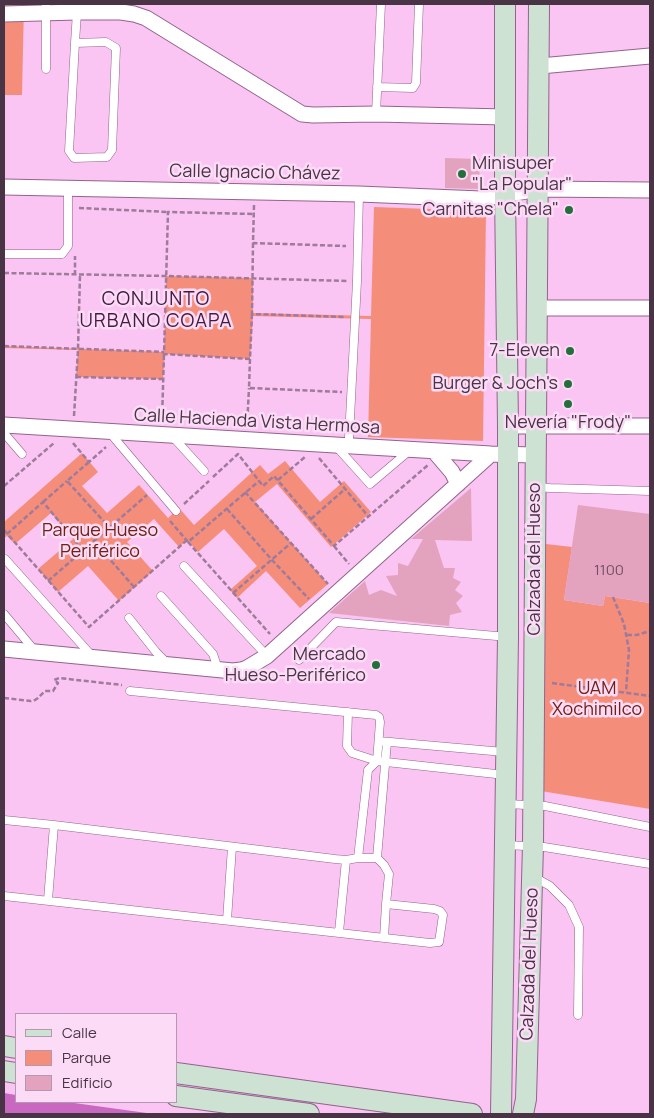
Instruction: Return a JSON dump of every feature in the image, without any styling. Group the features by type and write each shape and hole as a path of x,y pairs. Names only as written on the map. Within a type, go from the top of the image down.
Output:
{"main road":[{"name":"Calzada del Hueso","path":"502,1114 508,636 500,454 508,426 505,4"},
{"name":"Calzada del Hueso","path":"523,1114 526,1099 534,805 539,4"},
{"path":"178,1073 466,1113 479,1109 494,1099 502,1085"},
{"path":"178,1096 309,1114"}],"street":[{"path":"4,14 46,8 82,9 121,12 146,18 302,114 505,117"},
{"path":"540,66 650,56"},
{"name":"Calle Ignacio Chávez","path":"4,187 359,194 481,199 538,189 650,190"},
{"path":"536,308 650,308"},
{"name":"Calle Hacienda Vista Hermosa","path":"4,425 108,439 166,430 335,446 410,449 433,456 536,455"},
{"path":"508,426 650,426"},
{"path":"4,649 241,670 267,656 458,484 500,454"},
{"path":"433,456 452,472 458,484"}],"lane":[{"path":"376,114 381,4"},
{"path":"377,87 413,88 416,82 419,4"},
{"path":"46,8 46,69"},
{"path":"75,43 106,42 116,48 112,150 107,157 74,158 69,151 75,43 82,9"},
{"path":"4,254 62,254 68,246 68,188"},
{"path":"349,438 357,281 359,194"},
{"path":"166,430 204,471"},
{"path":"4,433 22,454"},
{"path":"108,439 179,508"},
{"path":"335,446 370,484 410,449"},
{"path":"535,486 650,491"},
{"path":"5,559 94,657"},
{"path":"184,566 267,656"},
{"path":"161,596 213,654 218,669"},
{"path":"4,614 36,652"},
{"path":"129,618 156,652 169,664"},
{"path":"299,660 336,622 508,636"},
{"path":"130,691 376,714 379,717 383,741 376,858"},
{"path":"348,712 347,746 352,753 381,761 506,775"},
{"path":"383,741 506,752"},
{"path":"358,858 368,770 381,761"},
{"path":"506,804 545,806 650,827"},
{"path":"4,820 346,860 376,858 384,865 389,874 384,938"},
{"path":"48,900 54,825"},
{"path":"505,844 533,845 650,864"},
{"path":"227,920 232,848"},
{"path":"339,932 346,860"},
{"path":"532,876 550,886 569,906 579,926 578,1015"},
{"path":"4,896 384,938 439,942 443,915 440,911 386,904"}],"path":[{"path":"247,431 252,314 254,192"},
{"path":"77,208 254,214"},
{"path":"166,430 163,379 168,212"},
{"path":"253,244 358,246"},
{"path":"75,256 75,275"},
{"path":"4,273 357,281"},
{"path":"74,420 80,275"},
{"path":"252,314 355,318"},
{"path":"4,346 250,359"},
{"path":"76,377 163,379"},
{"path":"249,388 351,392"},
{"path":"4,486 58,439"},
{"path":"7,534 89,462 108,439"},
{"path":"71,440 89,462"},
{"path":"179,508 238,454 263,486 274,476 350,564"},
{"path":"278,480 306,456"},
{"path":"334,546 433,456"},
{"path":"318,457 368,516"},
{"path":"4,530 89,627 259,480"},
{"path":"67,481 109,527"},
{"path":"311,518 346,489"},
{"path":"246,492 328,584 322,589"},
{"path":"48,580 147,494 152,500"},
{"path":"43,502 83,550"},
{"path":"226,508 310,600 305,604"},
{"path":"168,518 271,635 277,630"},
{"path":"94,541 134,588"},
{"path":"233,593 291,543"},
{"path":"613,597 627,634 629,650 626,692"},
{"path":"627,634 637,635 650,630"},
{"path":"4,698 35,700 45,691 53,692 58,683 54,680 62,677 128,686 130,691"},
{"path":"552,683 650,696"}],"green space":[{"path":"4,4 24,4 22,95 4,95"},
{"path":"374,207 486,211 483,441 368,437 371,319 253,316 250,359 165,354 163,379 76,377 78,350 4,348 4,346 164,352 166,276 253,278 253,313 371,316"},
{"name":"Parque Hueso Periférico","path":"82,453 98,472 82,486 107,513 139,485 168,518 179,508 194,525 260,465 268,474 285,461 320,502 344,481 371,512 331,547 277,484 255,502 328,584 300,608 266,571 237,598 230,590 257,566 224,529 198,552 187,540 179,547 154,519 127,542 153,571 119,601 88,566 58,592 38,569 73,539 51,513 15,544 7,536 4,538 4,522"},
{"name":"UAM Xochimilco","path":"546,544 572,547 564,600 603,606 605,596 650,603 650,809 541,791"}],"shaded area":[{"path":"4,1093 15,1095 15,1103 74,1103 154,1114 4,1114"}],"building":[{"name":"Minisuper \"La Popular\"","path":"445,158 480,159 479,189 445,188"},
{"path":"471,488 472,541 435,540 444,568 455,568 453,578 461,582 455,590 463,596 456,603 462,612 450,615 449,626 329,613 365,581 369,595 381,590 397,596 386,576 398,575 398,563 408,566 423,539 411,539"},
{"path":"578,505 650,514 650,603 605,596 603,606 564,600"}],"place":[{"name":"Minisuper \"La Popular\"","path":"462,174"},
{"name":"Carnitas \"Chela\"","path":"569,210"},
{"name":"7-Eleven","path":"570,351"},
{"name":"Burger & Joch's","path":"568,384"},
{"name":"Nevería \"Frody\"","path":"568,404"},
{"name":"Mercado Hueso-Periférico","path":"376,665"}],"district":[{"name":"CONJUNTO URBANO COAPA","path":"156,311"}]}
